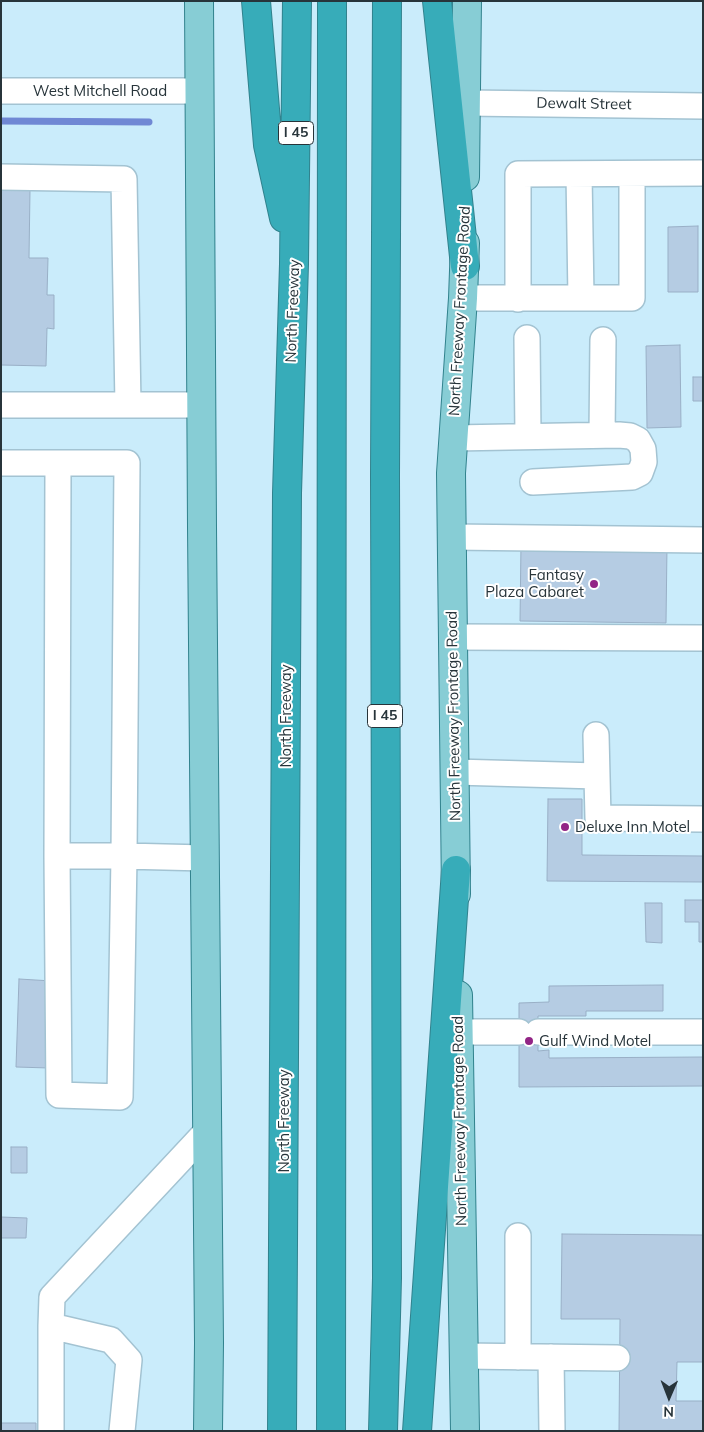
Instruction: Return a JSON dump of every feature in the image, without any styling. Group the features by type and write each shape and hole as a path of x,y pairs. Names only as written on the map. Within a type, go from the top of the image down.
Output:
{"highway":[{"path":"256,1 268,145 294,264"},
{"name":"North Freeway","path":"282,1431 287,493 294,264 297,1"},
{"path":"330,1431 332,1"},
{"name":"I 45","path":"382,1431 387,1278 385,465 387,1"},
{"path":"437,1 465,266"},
{"path":"417,1431 456,870"}],"main road":[{"path":"199,1 208,1130 208,1431"},
{"name":"North Freeway Frontage Road","path":"465,1431 451,473 465,266 467,1"}],"street":[{"name":"West Mitchell Road","path":"1,91 199,91"},
{"name":"Dewalt Street","path":"466,103 703,106"},
{"path":"518,299 518,174 703,173"},
{"path":"579,174 581,298"},
{"path":"463,298 632,298 632,174"},
{"path":"1,177 124,179 128,405"},
{"path":"527,338 528,436"},
{"path":"602,435 603,340"},
{"path":"1,405 202,405"},
{"path":"454,438 630,436 638,440 643,449 644,462 640,474 632,477 533,482"},
{"path":"1,463 58,463 127,463 120,1097 59,1095 57,856 58,463"},
{"path":"452,537 703,540"},
{"path":"453,637 703,638"},
{"path":"596,735 598,818 703,819"},
{"path":"455,772 597,776"},
{"path":"57,856 205,858"},
{"path":"458,1032 703,1032"},
{"path":"52,1431 52,1297 208,1130"},
{"path":"518,1236 518,1357"},
{"path":"51,1326 111,1340 129,1360 122,1431"},
{"path":"464,1356 617,1358"},
{"path":"551,1357 552,1431"}],"building":[{"path":"1,189 30,190 29,258 48,258 47,295 54,295 54,329 47,328 46,366 1,365"},
{"path":"698,226 698,292 668,292 668,227"},
{"path":"680,345 681,427 647,428 646,346"},
{"path":"693,377 703,377 703,401 693,401"},
{"name":"Fantasy Plaza Cabaret","path":"521,544 667,546 666,623 520,621"},
{"name":"Deluxe Inn Motel","path":"548,799 582,799 582,855 703,856 703,882 547,881"},
{"path":"685,900 703,900 703,942 699,942 699,922 685,922"},
{"path":"645,903 662,903 662,943 646,942"},
{"path":"19,979 52,981 49,1068 16,1067"},
{"name":"Gulf Wind Motel","path":"663,985 663,1011 586,1011 586,1016 538,1016 538,1051 549,1050 549,1058 703,1057 703,1086 519,1087 519,1003 549,1002 549,986"},
{"path":"11,1147 27,1147 27,1173 11,1173"},
{"path":"1,1217 27,1218 26,1238 1,1238"},
{"path":"562,1234 703,1235 703,1362 677,1362 676,1401 703,1401 703,1431 619,1431 620,1319 561,1319"},
{"path":"1,1423 36,1423 36,1431 1,1431"}],"waterway":[{"path":"1,121 149,122"}],"place":[{"name":"Fantasy Plaza Cabaret","path":"594,584"},
{"name":"Deluxe Inn Motel","path":"565,827"},
{"name":"Gulf Wind Motel","path":"529,1041"}]}
